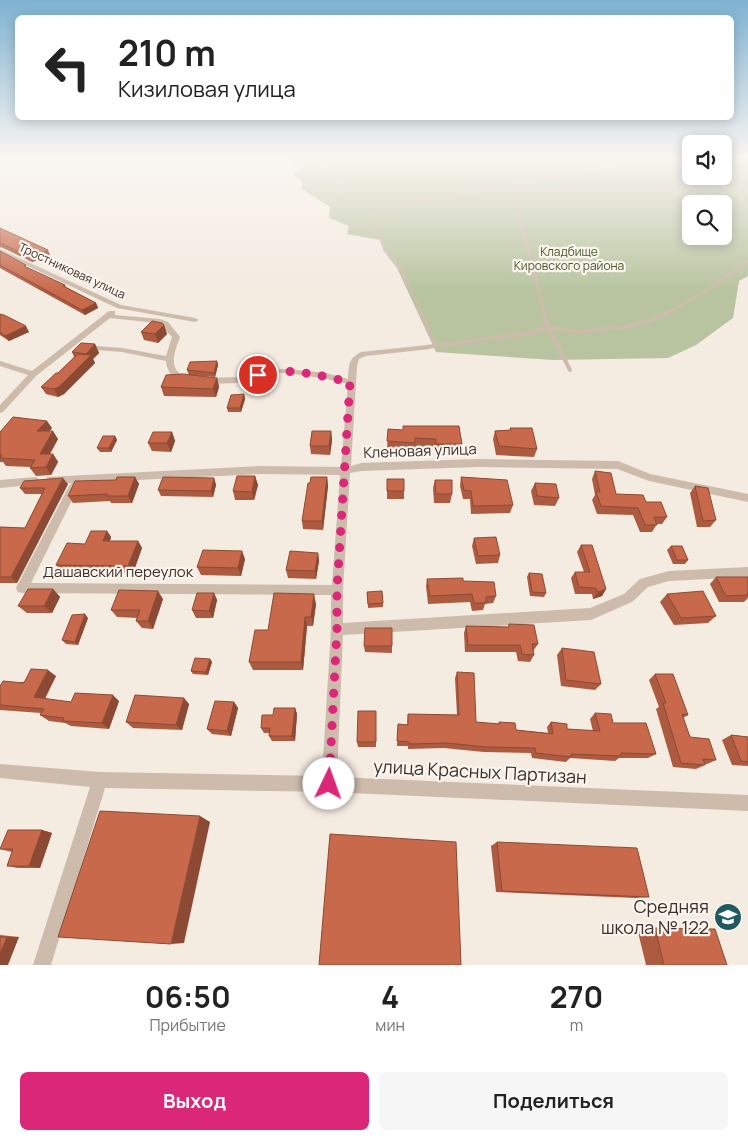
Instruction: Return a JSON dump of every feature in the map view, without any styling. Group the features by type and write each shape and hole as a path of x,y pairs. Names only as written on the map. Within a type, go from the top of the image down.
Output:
{"street":[{"name":"Тростниковая улица","path":"0,251 119,308 195,320"},
{"path":"0,410 33,374 119,308"},
{"path":"108,316 148,320 165,324 176,337 170,359 171,369 176,377 185,381 238,380 272,371 288,371 326,376 350,382"},
{"path":"70,345 122,350 170,359"},
{"path":"329,784 337,629 337,590 350,382 356,358 364,354 431,346"},
{"path":"0,363 33,374"},
{"name":"Кленовая улица","path":"0,484 78,478 259,470 345,471 361,467 478,463 618,465 649,476 748,498"},
{"name":"Дашавский переулок","path":"78,478 22,588 337,590"},
{"path":"337,629 590,614 628,598 644,584 669,576 748,572"},
{"name":"улица Красных Партизан","path":"0,771 100,780 329,784 748,803"},
{"path":"42,965 100,780"}],"lane":[{"path":"357,202 382,220 383,226 364,235"},
{"path":"370,213 414,202"},
{"path":"514,202 548,327 570,370"},
{"path":"376,229 386,250 401,269 431,346 530,333 548,327 576,332 624,327 645,322 668,313 707,290 748,261"}],"green space":[{"name":"Кладбище Кировского района","path":"322,202 682,202 682,245 732,245 732,202 748,202 748,276 739,281 733,318 696,345 668,358 553,360 436,352 397,268 383,250 380,240 347,234 349,226 329,218 330,207"}],"building":[{"path":"0,228 48,250 30,257 0,243"},
{"path":"0,251 26,265 24,266 65,285 63,286 96,303 82,310 0,265"},
{"path":"0,314 26,326 5,336 0,332"},
{"path":"152,321 164,325 155,334 141,332"},
{"path":"81,343 95,344 86,354 72,352"},
{"path":"78,354 91,355 59,387 54,389 41,387 58,373"},
{"path":"217,361 214,373 187,370 190,362"},
{"path":"183,374 217,378 213,389 161,387 166,375"},
{"path":"244,394 240,408 227,408 231,395"},
{"path":"13,417 47,421 37,431 53,431 40,454 53,454 46,467 30,468 35,460 0,458 2,455 0,455 0,432"},
{"path":"403,426 459,426 462,444 436,444 436,439 415,438 415,443 387,441 388,429 403,430"},
{"path":"510,428 532,428 537,449 499,446 495,431 511,430"},
{"path":"312,431 331,431 329,446 310,446"},
{"path":"153,432 172,432 167,443 148,443"},
{"path":"103,436 115,436 109,448 97,448"},
{"path":"595,471 611,473 616,494 643,495 646,502 661,502 667,517 654,517 657,525 645,525 638,508 601,506 596,492 600,492"},
{"path":"237,476 255,476 252,492 233,491"},
{"path":"117,477 135,477 128,496 107,496 107,494 68,496 75,481 116,480"},
{"path":"163,477 214,478 211,491 158,490"},
{"path":"311,477 327,477 322,521 302,521 308,483 310,483"},
{"path":"461,477 507,480 513,505 473,506 471,491 464,490"},
{"path":"63,478 11,577 0,577 0,527 25,528 45,488 20,488 24,481"},
{"path":"387,479 404,479 404,491 387,491"},
{"path":"435,480 452,480 452,494 436,494"},
{"path":"535,483 556,484 559,498 537,496"},
{"path":"695,486 708,488 716,520 703,521"},
{"path":"91,531 107,531 103,541 138,541 128,566 56,565 67,543 85,544"},
{"path":"496,537 500,555 478,556 474,538"},
{"path":"581,545 592,545 606,589 598,592 596,588 579,587 575,572 590,572"},
{"path":"671,546 682,546 688,560 677,560"},
{"path":"203,550 242,551 238,568 197,567"},
{"path":"290,551 318,553 315,571 286,570"},
{"path":"529,573 542,574 546,593 532,592"},
{"path":"716,577 748,577 748,595 726,596"},
{"path":"463,578 463,581 494,582 496,596 486,597 486,603 474,603 472,594 430,596 427,579"},
{"path":"28,589 53,589 44,606 18,606"},
{"path":"119,590 158,591 148,621 136,621 140,610 111,610"},
{"path":"382,591 383,603 368,604 367,592"},
{"path":"703,591 716,616 681,618 667,594"},
{"path":"197,593 214,593 209,611 192,610"},
{"path":"274,593 314,594 311,617 305,617 301,662 249,662 255,630 268,630"},
{"path":"85,614 75,642 62,640 72,615"},
{"path":"509,624 534,625 538,644 532,644 534,655 522,654 520,645 468,645 466,626 509,627"},
{"path":"365,628 392,628 392,646 364,646"},
{"path":"562,648 594,652 601,684 566,680"},
{"path":"195,658 210,659 206,672 191,671"},
{"path":"31,669 48,670 34,697 71,702 75,693 113,695 102,723 63,721 64,718 40,715 44,709 0,705 0,686 3,681 24,683"},
{"path":"457,672 474,673 476,722 515,723 516,730 553,734 551,722 567,724 567,729 600,731 595,713 611,714 613,723 646,723 656,754 621,753 621,756 571,754 571,757 536,753 535,748 487,747 446,743 409,744 409,742 397,741 398,724 408,725 408,714 459,715"},
{"path":"655,674 673,674 688,715 682,714 690,737 709,739 716,760 703,759 705,765 681,763 663,703 666,703"},
{"path":"135,695 184,698 176,725 126,722"},
{"path":"215,701 234,702 227,731 207,729"},
{"path":"274,708 295,708 292,736 269,736 270,728 261,728 262,715 273,715"},
{"path":"358,711 376,711 376,742 357,742"},
{"path":"731,735 748,737 748,762 741,761"},
{"path":"100,811 200,816 171,944 58,937"},
{"path":"8,830 42,830 29,866 7,866 13,849 0,849"},
{"path":"330,834 456,842 461,965 319,965"},
{"path":"497,842 637,848 649,897 502,891"},
{"path":"655,928 715,929 727,965 664,965"},
{"path":"0,937 7,937 0,954"}],"place":[{"name":"Средняя школа № 122","path":"728,917"}],"route":[{"path":"258,375 272,371 288,371 326,376 350,382 337,590 337,629 329,784"}]}
